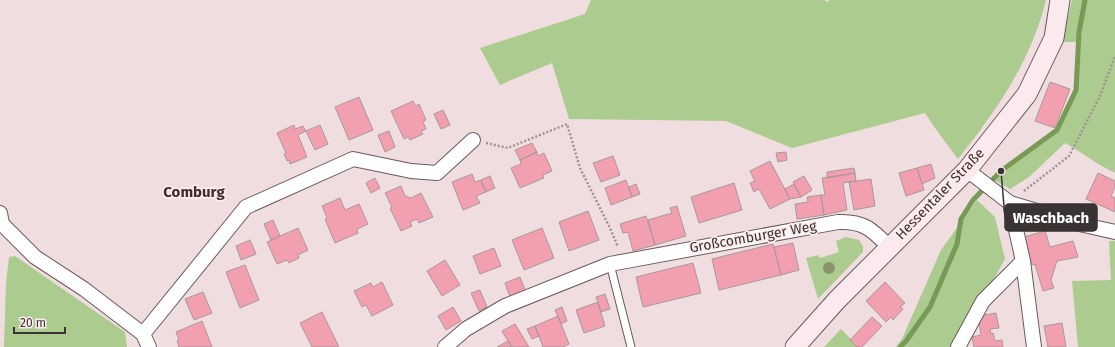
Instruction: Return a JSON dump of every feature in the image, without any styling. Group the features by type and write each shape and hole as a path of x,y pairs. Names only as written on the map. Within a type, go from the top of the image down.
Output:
{"main road":[{"name":"Hessentaler Straße","path":"796,347 837,300 967,170 1027,94 1054,38 1060,0"}],"street":[{"path":"143,334 246,207 353,159 411,171 437,174 473,140"},
{"path":"967,170 1010,203 1084,225 1115,232"},
{"path":"1010,203 1023,261 1034,347"},
{"path":"0,213 2,224 35,257 84,289 143,334 149,347"},
{"name":"Großcomburger Weg","path":"445,347 466,329 505,306 616,262 838,222 852,221 864,225 881,238 889,247"},
{"path":"958,347 983,301 1023,261"}],"lane":[{"path":"616,262 631,347"}],"path":[{"path":"1010,203 1069,156 1100,96 1115,56"},
{"path":"473,140 508,148 567,124 580,168 610,228 616,262"}],"green space":[{"path":"591,0 824,0 828,2 829,0 1046,0 1040,22 1031,44 1011,84 986,122 958,159 925,113 792,148 726,121 569,119 552,63 500,85 480,48 585,14"},
{"path":"1072,0 1115,0 1115,173 1065,143 1029,177 1010,189 991,178 1003,173 1058,127 1075,89 1080,42 1062,42"},
{"path":"977,200 995,217 1005,259 956,347 896,347 902,339 941,250"},
{"path":"846,237 859,240 863,246 863,252 818,299 806,258 818,255 820,258 839,252 836,241"},
{"path":"1109,241 1115,241 1115,347 1078,347 1072,281 1111,280"},
{"path":"15,256 125,332 127,347 4,347 6,283 9,257"},
{"path":"841,329 859,347 824,347"}],"building":[{"path":"1050,82 1070,89 1055,128 1035,121"},
{"path":"359,97 373,130 349,140 335,107"},
{"path":"413,101 416,106 419,104 426,120 423,122 426,129 421,131 423,134 410,140 408,137 404,139 391,111"},
{"path":"443,110 450,125 441,129 434,114"},
{"path":"294,125 295,129 303,126 306,131 298,135 307,157 290,164 289,160 287,161 284,154 286,153 277,133"},
{"path":"320,125 328,144 315,150 306,131"},
{"path":"389,131 395,147 385,152 378,135"},
{"path":"532,143 537,152 520,160 515,150"},
{"path":"537,152 538,156 544,153 552,171 543,175 544,178 520,188 511,168 521,164 520,160"},
{"path":"786,152 787,160 778,162 776,153"},
{"path":"613,156 620,175 601,182 593,163"},
{"path":"770,161 790,199 770,209 759,189 754,192 750,183 755,181 750,171"},
{"path":"931,164 935,178 922,184 917,168"},
{"path":"854,168 855,173 827,178 827,172"},
{"path":"917,168 924,190 906,196 899,173"},
{"path":"855,173 856,181 843,183 847,210 824,215 821,195 825,195 822,178"},
{"path":"1098,173 1115,181 1115,187 1111,196 1115,198 1115,212 1086,199"},
{"path":"472,174 475,182 481,180 486,192 476,196 480,203 463,210 452,182"},
{"path":"490,176 495,188 486,192 481,180"},
{"path":"804,176 812,190 801,197 793,182"},
{"path":"375,178 380,188 371,193 366,183"},
{"path":"871,179 875,206 854,210 849,182"},
{"path":"626,180 632,197 611,205 605,188"},
{"path":"734,183 742,210 699,223 691,197"},
{"path":"636,184 640,194 632,197 629,187"},
{"path":"794,184 801,197 790,199 785,189"},
{"path":"401,186 405,196 411,198 421,193 433,217 419,223 417,219 410,222 412,226 401,231 390,208 392,207 385,193"},
{"path":"821,195 824,215 797,219 795,204 808,202 807,197"},
{"path":"340,198 345,210 359,204 368,224 357,229 358,233 335,243 325,219 327,218 322,206"},
{"path":"677,206 686,236 655,245 648,220 672,213 670,208"},
{"path":"588,211 599,240 569,251 559,222"},
{"path":"646,216 655,245 633,251 628,232 623,233 620,224"},
{"path":"273,220 280,236 271,240 264,224"},
{"path":"298,228 308,250 298,255 299,258 289,263 287,260 277,264 267,242"},
{"path":"542,228 554,258 524,270 512,240"},
{"path":"1045,231 1050,247 1073,241 1078,257 1057,261 1051,280 1054,288 1043,291 1035,264 1032,265 1024,237"},
{"path":"250,240 256,254 241,260 236,246"},
{"path":"793,243 799,270 781,275 774,247"},
{"path":"773,244 781,275 719,290 712,259"},
{"path":"494,248 501,266 480,274 473,256"},
{"path":"445,260 460,285 442,296 427,271"},
{"path":"693,263 701,293 643,307 636,277"},
{"path":"245,265 259,300 240,308 226,272"},
{"path":"520,277 525,290 510,297 505,283"},
{"path":"382,282 393,305 372,316 366,305 362,307 354,291 371,283 373,287"},
{"path":"885,282 905,303 900,307 903,309 893,320 891,317 886,322 866,301"},
{"path":"480,290 487,307 479,311 471,293"},
{"path":"203,292 212,313 194,320 185,299"},
{"path":"605,294 610,309 601,312 596,297"},
{"path":"598,302 605,326 584,333 576,310"},
{"path":"453,307 461,321 446,330 438,316"},
{"path":"562,307 567,321 561,324 555,310"},
{"path":"322,312 339,347 312,347 300,323"},
{"path":"996,313 999,328 990,329 991,334 993,333 995,341 1002,340 1003,347 974,347 972,337 981,335 978,316"},
{"path":"558,316 569,344 563,347 543,347 535,326"},
{"path":"872,317 882,326 862,347 857,347 850,340"},
{"path":"202,321 212,347 179,347 177,341 179,340 176,332"},
{"path":"1062,323 1066,347 1048,347 1044,326"},
{"path":"515,324 529,347 512,347 508,341 502,331"},
{"path":"535,326 539,336 532,339 527,329"},
{"path":"508,341 512,347 497,347"}],"waterway":[{"path":"900,347 930,307 957,244 961,219 973,200 1001,171 1057,130 1076,90 1079,32 1085,0"}],"place":[{"name":"Waschbach","path":"1001,171"}],"district":[{"name":"Comburg","path":"194,192"}]}
